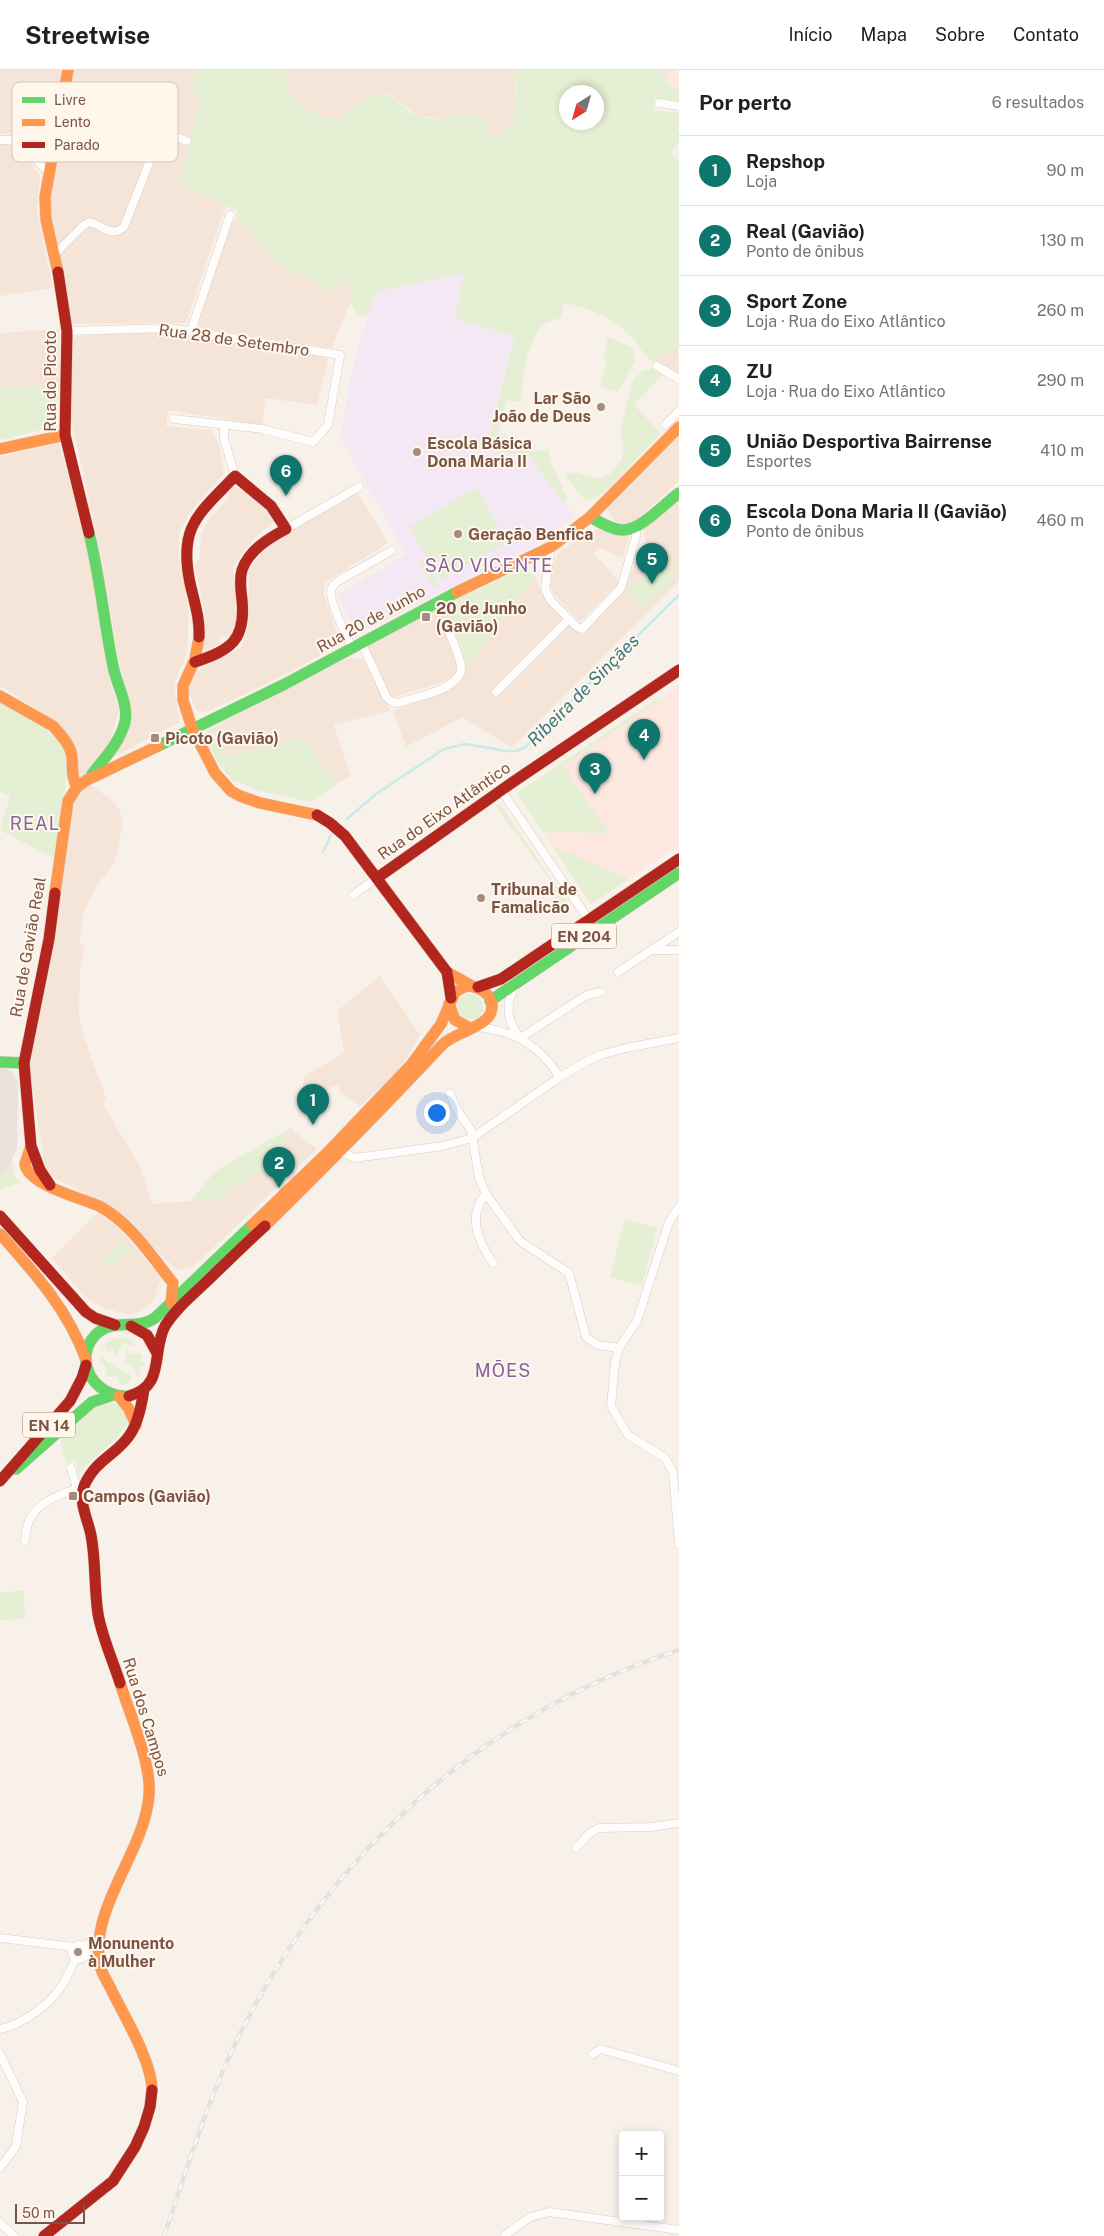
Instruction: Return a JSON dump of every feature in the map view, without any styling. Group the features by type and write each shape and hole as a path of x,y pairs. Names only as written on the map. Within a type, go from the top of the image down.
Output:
{"main road":[{"name":"Rua do Picoto","path":"51,162 45,208 67,331 64,434 97,564 113,667 125,711 125,722 112,755 114,766"},
{"name":"Rua 20 de Junho","path":"77,787 114,766 301,676 441,600 551,547 590,517 679,428"},
{"path":"0,449 64,434"},
{"path":"80,1489 94,1467 125,1441 136,1425 144,1389 156,1373 158,1342 164,1327 173,1314 341,1152 443,1043 455,1034 487,1019 490,1014 490,1001 484,991 447,972 346,836 321,817 252,801 231,790 220,781 212,769 192,730 182,692 184,682 195,662 199,630 186,540 194,522 235,476 272,506 282,518 286,529 267,539 246,561 241,581 243,626 235,641 218,654 195,662"},
{"path":"590,517 607,525 625,530 636,527 679,492"},
{"name":"Rua do Eixo Atlântico","path":"377,878 502,790 679,670"},
{"path":"0,696 53,726 71,754 71,776 77,787"},
{"name":"Rua do Picoto","path":"87,780 114,746"},
{"name":"Rua de Gavião Real","path":"77,787 68,801 49,938 24,1063 31,1146 25,1165 50,1185 87,1200 116,1217 173,1284"},
{"name":"EN 204","path":"450,1001 460,988 475,987 502,979 679,860"},
{"name":"EN 204","path":"490,1001 679,873"},
{"path":"447,972 452,1018 463,1027 473,1027"},
{"path":"0,1216 86,1312 115,1325 149,1322 328,1152 411,1065 437,1030 450,1001"},
{"path":"0,1062 24,1063"},
{"path":"0,1234 35,1275 58,1306 82,1347 95,1385 116,1396 129,1409 136,1425"},
{"path":"171,1303 173,1284 191,1284"},
{"name":"EN 14","path":"1,1480 25,1450 73,1397 84,1377 91,1341 97,1334 115,1325"},
{"path":"129,1325 147,1335 157,1353"},
{"name":"EN 14","path":"1,1480 32,1457 92,1402 136,1393 144,1389"},
{"name":"Rua dos Campos","path":"44,2236 114,2181 135,2147 144,2127 150,2107 152,2088 148,2067 103,1972 99,1955 100,1938 105,1915 148,1814 151,1786 148,1770 98,1615 95,1564 80,1489"}],"street":[{"path":"659,103 679,106"},
{"path":"178,137 187,141"},
{"path":"38,162 49,173"},
{"path":"54,252 58,251 84,225 90,222 113,232 119,231 124,227 149,162"},
{"path":"191,331 230,215"},
{"name":"Rua 28 de Setembro","path":"67,331 169,328 340,354 328,425 319,438 313,442 262,429 224,425"},
{"path":"657,366 679,379"},
{"path":"665,425 679,411"},
{"path":"174,419 224,425 224,439 235,476"},
{"path":"286,529 359,487"},
{"path":"551,547 545,589 551,601 577,627 582,628 616,595 623,581 636,536 636,527"},
{"path":"391,551 338,581 332,586 330,592 333,601 387,698 392,702 397,703 450,686 459,676 461,667 445,622"},
{"path":"496,692 569,619"},
{"path":"502,790 588,920"},
{"name":"Rua do Eixo Atlântico","path":"353,895 377,878"},
{"path":"618,972 679,932"},
{"path":"652,950 679,950"},
{"path":"518,982 511,994 507,1008 514,1030 520,1038"},
{"path":"520,1038 586,995 600,992"},
{"path":"473,1027 500,1030 520,1038 544,1055 560,1077"},
{"path":"341,1152 354,1158 443,1146 472,1138 560,1077 600,1055 650,1042 679,1038"},
{"path":"450,1094 456,1108 471,1130 479,1177 486,1194 520,1241 570,1273 586,1336 598,1345 619,1348"},
{"path":"486,1194 477,1208 476,1227 481,1242 493,1263"},
{"path":"679,1207 669,1222 638,1321 619,1348 615,1363 612,1406 628,1435 665,1458 673,1472 679,1544"},
{"name":"Rua dos Campos","path":"71,1468 80,1489"},
{"path":"24,1540 26,1527 38,1507 51,1497 80,1489"},
{"path":"576,1848 592,1832 599,1828 651,1827 679,1824"},
{"path":"0,1938 79,1947 86,1952 52,1998 33,2014 11,2027 0,2029"},
{"path":"99,1955 80,1958 72,1953 79,1947 100,1938"},
{"path":"593,2054 600,2049 679,2071"},
{"path":"0,2054 22,2102 22,2116 16,2146 0,2168"},
{"path":"504,2236 530,2217 549,2212 679,2230"},
{"path":"0,2223 14,2236"}],"shaded area":[{"path":"0,70 62,70 60,82 12,82 12,132 0,134"},
{"path":"73,70 197,70 191,92 200,96 180,184 226,205 186,323 71,324 49,216 48,189 54,162 178,162 178,82 70,82"},
{"path":"285,70 516,70 515,92 517,109 512,127 493,138 489,126 461,113 440,118 419,116 388,93 373,94 339,118 326,119 312,114 295,99 285,82"},
{"path":"666,70 679,70 679,91 670,85 665,78"},
{"path":"0,145 12,145 12,162 30,162 40,175 37,212 53,288 0,296"},
{"path":"235,219 247,227 276,262 336,293 342,282 354,287 332,348 198,328 222,241"},
{"name":"Escola Básica Dona Maria II","path":"465,273 455,318 515,336 485,449 487,452 528,453 575,517 536,545 368,629 362,630 348,618 339,594 406,555 340,437 353,366 375,292"},
{"path":"59,329 60,386 0,388 0,333"},
{"path":"164,332 322,356 328,360 317,405 265,398 263,425 168,410 166,426 211,430 219,445 224,474 190,512 179,534 179,556 189,611 187,652 174,685 180,722 115,756 132,711 118,657 102,561 71,417 72,340 77,336"},
{"path":"678,347 679,374 655,363 657,353 671,353"},
{"path":"679,433 679,481 635,521 625,525 613,520 607,508 611,500"},
{"path":"59,442 93,566 100,602 108,673 119,710 110,741 91,771 83,778 76,776 75,755 68,735 58,723 0,686 0,457"},
{"path":"231,487 240,488 274,514 275,522 254,538 233,567 239,621 232,636 226,638 222,635 219,639 223,642 205,651 203,647 205,613 195,565 200,558 201,533 211,517 228,499"},
{"path":"358,493 388,543 324,583 324,596 340,640 337,646 288,673 211,710 202,712 196,709 188,691 192,679 198,670 241,647 249,625 249,571 263,549 290,531"},
{"path":"675,502 679,506 679,581 512,748 462,717 406,747 393,711 451,688 535,577 541,591 552,607 582,635 622,593 645,541 643,529"},
{"path":"603,527 629,536 623,558 599,548 593,553 620,582 580,622 554,594 549,582 558,553 588,533"},
{"path":"444,605 448,617 440,622 459,663 459,673 451,679 391,698 366,643"},
{"path":"351,658 365,659 390,711 334,725 351,776 336,784 303,737 228,756 214,727"},
{"path":"679,684 679,845 591,904 517,793 655,700 660,700 676,689"},
{"path":"89,783 110,799 120,810 123,825 114,863 96,887 84,911 79,943 85,946 80,972 79,1016 84,1037 106,1098 103,1104 140,1166 152,1204 216,1199 277,1161 292,1127 293,1130 317,1149 194,1266 178,1270 149,1245 115,1209 47,1174 45,1168 29,1067 74,798"},
{"path":"380,976 420,1035 398,1072 360,1106 340,1093 339,1086 331,1087 325,1093 301,1095 305,1076 344,1053 337,1011"},
{"path":"0,1064 12,1072 18,1081 17,1148 8,1168 0,1175"},
{"path":"98,1213 114,1223 161,1277 154,1300 135,1314 125,1314 104,1308 86,1298 52,1258"}],"green space":[{"path":"197,70 285,70 290,92 300,103 316,115 330,118 336,117 376,94 383,94 393,98 412,113 430,119 461,114 479,117 487,124 494,138 512,127 516,106 516,70 666,70 668,83 679,91 679,102 655,98 653,110 679,113 679,144 670,153 679,161 679,348 671,353 657,353 655,363 647,358 636,341 618,325 593,311 565,303 560,318 545,324 534,338 526,360 522,383 522,402 507,400 498,434 514,439 513,443 525,449 534,451 548,450 552,465 568,499 564,503 528,454 485,451 515,336 455,318 465,273 375,292 367,317 357,314 350,302 354,286 342,283 336,293 275,262 247,227 235,219 237,211 180,184 200,96 191,92"},
{"path":"608,337 632,347 635,361 618,392 600,386 607,361 603,359"},
{"path":"653,368 665,372 634,405 661,433 605,492 586,501 567,479 567,474 576,472 600,479 613,472 622,459 623,448 620,430 634,378 644,370"},
{"path":"60,386 57,426 0,440 0,388"},
{"name":"Geração Benfica","path":"476,488 507,542 440,580 409,527"},
{"path":"660,558 678,576 645,610 626,592"},
{"path":"424,559 439,584 433,587 418,562"},
{"path":"523,569 535,577 467,667 444,605"},
{"path":"655,700 660,700 563,766 609,833 543,832 517,793"},
{"path":"0,702 44,728 63,747 66,756 66,784 55,859 0,830 10,796 0,792"},
{"path":"214,727 228,756 303,737 336,784 312,802 255,790 237,781 235,782 221,766 209,744 207,731"},
{"path":"494,804 500,805 503,808 558,889 556,891 562,899 565,898 571,911 567,916 549,891 555,887"},
{"path":"552,846 629,879 591,904"},
{"path":"470,994 479,998 483,1007 479,1016 470,1020 461,1016 457,1007 461,998"},
{"path":"292,1127 277,1161 216,1199 191,1201 214,1172"},
{"path":"12,1159 13,1174 21,1182 0,1190 0,1175 8,1168"},
{"path":"625,1219 657,1228 642,1286 610,1277"},
{"path":"123,1241 132,1251 111,1270 102,1260"},
{"path":"120,1337 132,1339 135,1347 124,1343 114,1357 113,1350 108,1352 105,1347 100,1351 106,1342"},
{"path":"126,1350 132,1355 138,1353 142,1355 140,1361 145,1363 139,1368 140,1376 136,1375 133,1367 125,1361 127,1357 124,1352"},
{"path":"101,1357 104,1357 107,1363 115,1364 119,1370 132,1375 131,1381 122,1385 118,1382 117,1376 108,1377 105,1367 100,1362"},
{"path":"98,1404 122,1404 129,1418 114,1441 91,1461 79,1475 76,1460 67,1463 60,1441"},
{"path":"24,1591 25,1619 0,1620 0,1592"}],"waterway":[{"name":"Ribeira de Sinçães","path":"347,819 376,794 444,749 465,744 506,751 516,751 524,748 679,595"},
{"name":"Ribeira de Sinçães","path":"323,852 331,835"}],"railway":[{"path":"164,2236 188,2163 235,2044 272,1976 315,1912 363,1854 417,1801 475,1754 538,1713 607,1678 679,1650"}],"traffic: fast":[{"path":"590,517 615,529 630,529 645,521 679,493"},
{"path":"89,533 113,666 124,701 126,715 123,729 116,743 92,774"},
{"path":"158,746 285,684 457,592"},
{"path":"490,1001 679,873"},
{"path":"0,1062 24,1063"},
{"path":"129,1396 116,1395 105,1390 89,1374 86,1352 91,1341 100,1331 107,1327 148,1322 155,1318 252,1225"},
{"path":"16,1469 92,1402 113,1395"}],"traffic: slow":[{"path":"66,82 68,70"},
{"path":"51,162 45,197 46,220 58,272"},
{"path":"457,592 551,547 590,517 679,427"},
{"path":"0,449 65,435"},
{"path":"199,637 195,659 183,686 183,700 192,728 215,773 231,791 240,796 260,803 317,815"},
{"path":"0,696 53,726 61,735 71,752 73,774 77,787"},
{"path":"55,893 68,801 77,787 87,780 158,746"},
{"path":"447,972 472,986"},
{"path":"265,1226 442,1045 477,1026 488,1017 492,1006 489,996 481,990 466,986"},
{"path":"252,1225 328,1152 411,1065 441,1024 455,992 466,986"},
{"path":"449,1004 455,1020 470,1028"},
{"path":"31,1146 25,1164 28,1172 56,1190 99,1206 121,1221 140,1241 173,1283 171,1303"},
{"path":"0,1234 38,1278 60,1309 79,1342 86,1360"},
{"path":"119,1396 129,1409 136,1425"},
{"path":"120,1683 144,1755 149,1783 149,1796 138,1838 109,1902 102,1923 99,1944 100,1965 142,2052 151,2078 152,2090"}],"traffic: jam":[{"path":"58,272 67,331 65,435 89,533"},
{"path":"195,662 218,653 233,642 238,634 243,614 240,585 245,563 260,545 286,529 271,506 235,476 194,522 189,534 187,564 198,616 199,637"},
{"path":"377,878 513,782 679,670"},
{"path":"317,815 345,836 447,972 451,998"},
{"path":"478,987 501,979 679,859"},
{"path":"50,1185 40,1170 31,1146 24,1063 49,939 55,893"},
{"path":"0,1216 86,1312 95,1318 115,1325"},
{"path":"129,1396 141,1391 153,1376 161,1336 173,1315 265,1226"},
{"path":"131,1326 147,1335 157,1353"},
{"path":"0,1481 70,1401 82,1378 86,1365"},
{"path":"120,1683 98,1614 93,1545 82,1492 95,1469 120,1447 131,1433 138,1417 144,1389"},
{"path":"44,2236 113,2181 135,2147 144,2127 150,2107 152,2090"}],"place":[{"name":"Lar São João de Deus","path":"601,407"},
{"name":"Escola Básica Dona Maria II","path":"417,452"},
{"name":"Escola Dona Maria II (Gavião)","path":"286,496"},
{"name":"Geração Benfica","path":"458,534"},
{"name":"União Desportiva Bairrense","path":"652,584"},
{"name":"20 de Junho (Gavião)","path":"426,617"},
{"name":"Picoto (Gavião)","path":"155,738"},
{"name":"ZU","path":"644,760"},
{"name":"Sport Zone","path":"595,794"},
{"name":"Tribunal de Famalicão","path":"481,898"},
{"name":"Repshop","path":"313,1125"},
{"name":"Real (Gavião)","path":"279,1188"},
{"name":"Campos (Gavião)","path":"73,1496"},
{"name":"Monunento à Mulher","path":"78,1952"}],"district":[{"name":"SÃO VICENTE","path":"489,565"},
{"name":"REAL","path":"35,823"},
{"name":"MÕES","path":"503,1370"}]}
